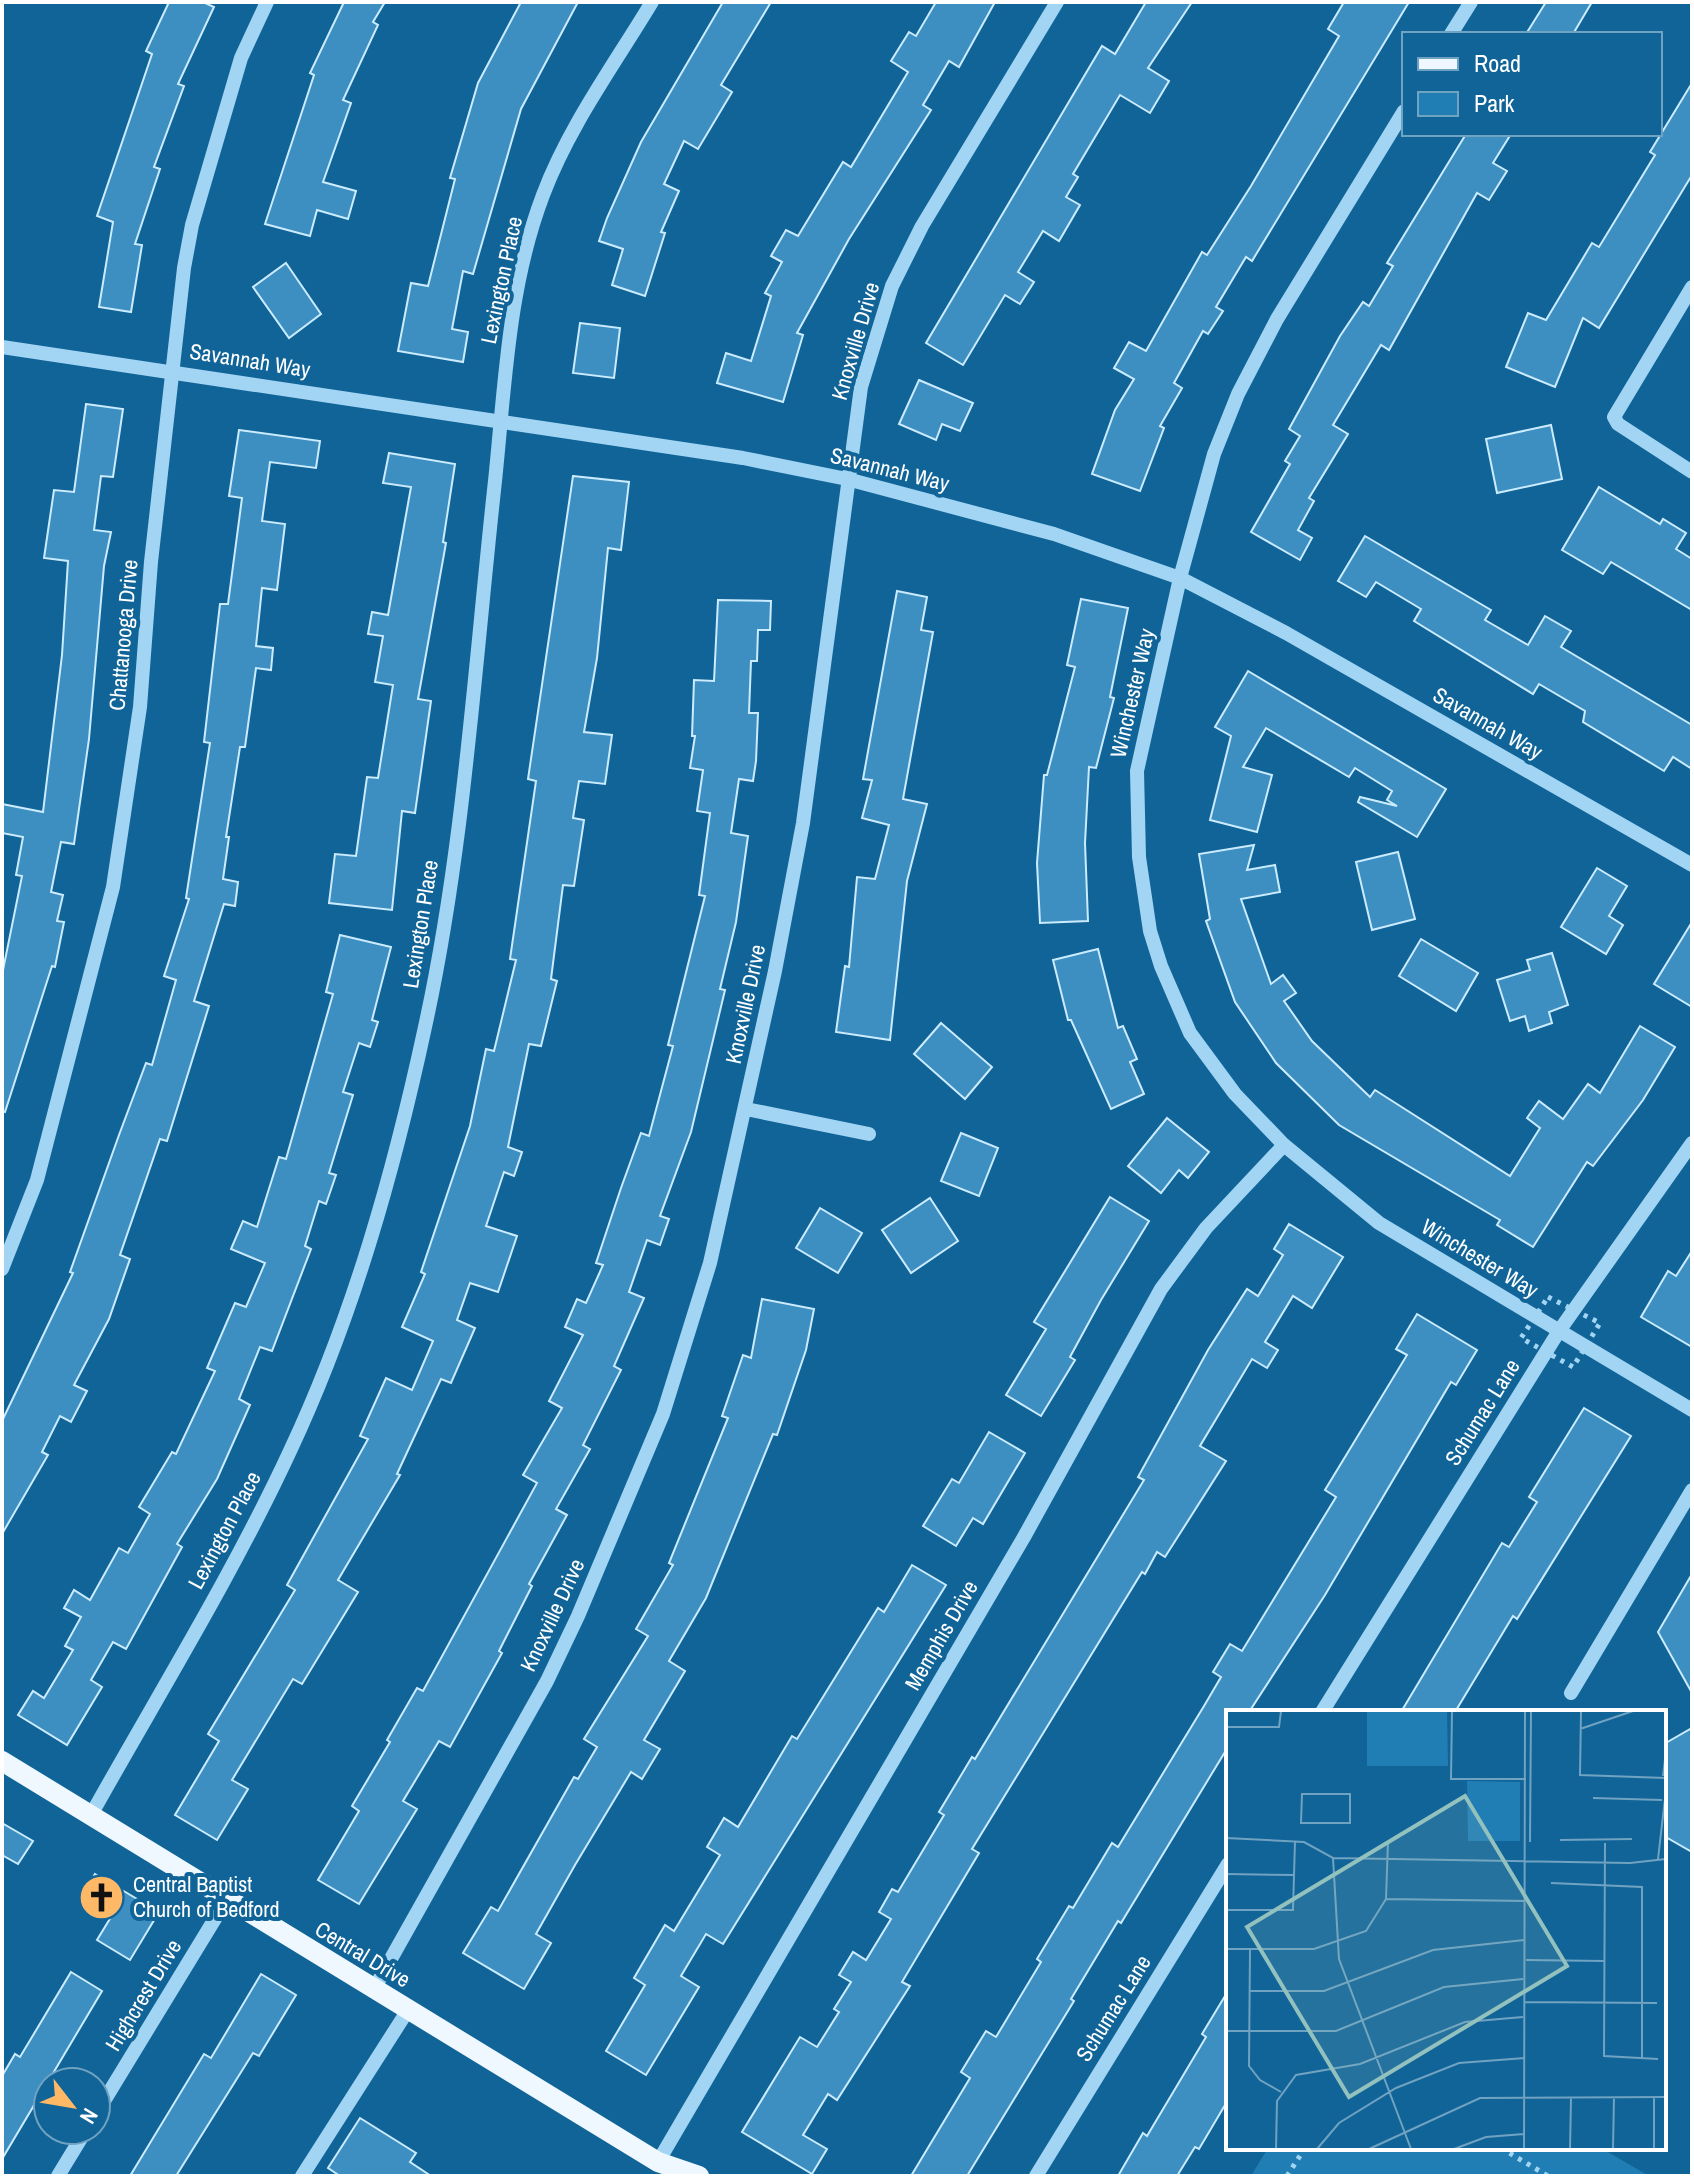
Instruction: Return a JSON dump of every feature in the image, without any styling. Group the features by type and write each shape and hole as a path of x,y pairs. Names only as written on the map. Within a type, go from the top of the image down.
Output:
{"main road":[{"name":"Central Drive","path":"2,1761 664,2169 699,2176"}],"street":[{"name":"Chattanooga Drive","path":"2,1269 37,1180 113,887 140,707 151,562 192,225 241,58 267,2"},
{"name":"Lexington Place","path":"91,1815 249,1534 290,1451 322,1377 387,1185 426,1024 457,835 510,321 542,198 567,142 652,2"},
{"name":"Knoxville Drive","path":"374,1989 547,1681 591,1587 663,1414 710,1263 746,1109 803,823 861,387 892,286 973,139 1057,2"},
{"path":"1452,32 1471,2"},
{"name":"Winchester Way","path":"1402,114 1277,319 1238,394 1214,454 1180,578 1137,771 1139,857 1150,931 1161,966 1190,1033 1235,1094 1284,1145 1379,1223 1692,1410"},
{"path":"1692,287 1614,417 1618,424 1692,472"},
{"name":"Savannah Way","path":"2,347 743,458 847,479 1054,534 1180,578 1286,633 1692,865"},
{"path":"746,1109 869,1134"},
{"name":"Schumac Lane","path":"1323,1710 1559,1331 1692,1143"},
{"name":"Memphis Drive","path":"664,2169 1024,1537 1161,1289 1206,1228 1284,1145"},
{"path":"1571,1693 1692,1490"},
{"name":"Schumac Lane","path":"1036,2176 1226,1867"},
{"name":"Highcrest Drive","path":"112,2088 227,1899"},
{"path":"302,2176 408,2010"},
{"path":"58,2176 76,2146"}],"path":[{"path":"1287,2176 1304,2150"},
{"path":"1504,2150 1548,2176"}],"green space":[{"path":"1267,2150 1604,2150 1649,2176 1251,2176"}],"building":[{"path":"169,2 203,2 214,7 178,84 184,86 154,167 160,169 135,244 142,245 131,312 99,307 113,222 97,216 152,54 146,51"},
{"path":"344,2 385,2 373,22 378,25 343,100 351,103 323,182 356,191 348,219 317,210 310,236 265,224 314,75 310,73"},
{"path":"521,2 578,2 521,109 473,274 463,271 452,329 468,332 463,362 398,351 411,283 428,286 455,179 450,178 478,83"},
{"path":"723,2 771,2 721,85 732,92 698,149 684,141 664,184 679,191 661,232 665,233 645,296 612,285 623,249 599,241 641,142"},
{"path":"936,2 995,2 959,67 949,61 923,105 931,110 849,239 797,333 803,335 783,402 717,383 726,353 751,361 771,296 765,293 782,262 771,256 786,230 798,236 843,162 851,167 908,72 891,61 909,32 916,36"},
{"path":"1146,2 1192,2 1148,68 1169,81 1150,113 1120,95 1073,174 1078,177 1066,197 1080,205 1059,241 1043,231 1018,272 1034,282 1020,304 1005,295 963,365 926,343 1102,46 1115,54"},
{"path":"1344,2 1409,2 1252,261 1246,257 1216,307 1223,311 1208,334 1203,331 1174,383 1182,388 1160,426 1164,428 1140,491 1092,474 1115,410 1134,379 1114,368 1129,342 1146,351 1202,252 1207,255 1251,186 1339,36 1328,29"},
{"path":"1546,2 1592,2 1574,32 1527,32"},
{"path":"1692,83 1692,175 1599,328 1583,318 1555,387 1506,367 1528,313 1546,320 1592,243 1599,247 1655,155 1650,152"},
{"path":"1465,136 1510,136 1493,163 1507,171 1489,200 1477,193 1389,350 1381,345 1333,425 1348,434 1309,498 1314,501 1298,530 1312,538 1300,560 1251,532 1290,464 1285,461 1300,436 1289,429 1340,336 1363,302 1369,306 1393,266 1387,263"},
{"path":"286,263 321,314 289,338 253,287"},
{"path":"580,323 620,328 614,378 573,373"},
{"path":"919,380 973,403 960,431 942,424 936,440 899,424"},
{"path":"86,404 123,409 113,477 101,476 94,530 111,532 104,566 89,739 74,844 61,842 51,892 63,895 57,921 64,922 55,967 52,966 5,1112 2,1111 2,975 22,876 16,875 23,837 2,833 2,804 43,812 62,655 68,561 44,558 54,490 74,492"},
{"path":"1551,425 1562,479 1497,493 1486,439"},
{"path":"239,430 320,441 316,468 270,462 262,521 285,524 277,590 262,588 256,646 273,648 271,670 256,668 245,747 240,747 226,837 229,837 223,879 238,882 235,906 224,904 194,1001 209,1006 167,1141 160,1139 120,1255 130,1259 109,1319 74,1385 87,1391 71,1422 60,1416 42,1452 48,1455 2,1534 2,1421 73,1273 70,1272 146,1063 152,1065 176,980 164,976 189,899 186,898 210,743 204,742 220,604 228,604 242,498 229,496"},
{"path":"389,453 455,464 443,542 446,543 418,699 431,701 415,813 402,811 392,910 329,903 335,854 356,856 367,777 378,778 393,685 375,682 383,636 368,634 372,612 388,615 411,487 383,483"},
{"path":"573,476 629,482 621,550 608,548 597,658 584,732 612,735 605,784 579,781 573,818 584,820 574,886 563,885 551,979 557,981 541,1046 529,1044 508,1147 522,1152 514,1176 504,1172 486,1226 517,1236 498,1292 470,1283 457,1320 475,1328 451,1383 441,1379 397,1474 400,1475 338,1580 358,1592 302,1684 293,1679 232,1780 248,1789 217,1840 175,1815 219,1741 208,1734 295,1590 287,1585 368,1439 360,1436 386,1378 412,1390 433,1341 402,1327 425,1274 421,1272 470,1126 486,1049 494,1051 516,960 510,959 536,781 528,779"},
{"path":"1599,487 1660,524 1663,519 1686,533 1676,549 1692,559 1692,610 1611,562 1603,574 1562,550"},
{"path":"1365,536 1491,610 1485,620 1528,645 1545,616 1571,631 1561,647 1692,725 1692,769 1673,757 1664,771 1583,722 1585,711 1539,684 1533,694 1414,621 1421,609 1376,582 1366,597 1338,581"},
{"path":"897,591 927,597 921,630 933,632 903,799 927,804 907,881 890,1040 836,1032 845,966 849,967 857,877 875,879 889,825 862,818 872,780 863,779"},
{"path":"1081,599 1128,608 1110,697 1114,698 1096,768 1089,767 1085,843 1088,921 1040,923 1037,863 1044,775 1047,775 1075,667 1067,665"},
{"path":"718,600 771,601 770,630 758,630 757,661 751,661 749,713 758,713 756,761 753,781 739,779 731,833 748,836 736,922 720,989 725,990 691,1132 660,1216 669,1219 660,1245 647,1240 629,1292 644,1298 614,1366 621,1370 583,1445 590,1449 556,1509 567,1515 529,1584 532,1586 499,1651 502,1653 450,1747 439,1741 403,1801 417,1809 359,1904 318,1880 359,1811 352,1806 390,1742 387,1740 417,1688 423,1691 537,1483 523,1475 562,1408 549,1401 583,1335 565,1327 577,1299 586,1303 603,1265 596,1263 621,1188 641,1133 649,1136 673,1046 668,1045 705,896 699,895 710,813 697,811 703,770 690,768 695,736 692,736 694,680 714,681"},
{"path":"1248,671 1446,789 1417,837 1358,802 1360,797 1397,806 1387,800 1392,791 1355,768 1349,777 1266,728 1243,767 1272,775 1257,832 1210,820 1231,736 1215,727"},
{"path":"1254,845 1247,870 1275,865 1280,892 1241,899 1271,984 1283,975 1296,993 1284,1001 1312,1041 1370,1097 1375,1090 1510,1176 1540,1128 1527,1118 1539,1101 1563,1119 1588,1084 1600,1093 1640,1026 1675,1047 1643,1100 1593,1166 1587,1162 1533,1247 1497,1225 1500,1220 1339,1125 1276,1063 1235,1002 1206,921 1210,919 1199,854"},
{"path":"1398,852 1415,919 1372,930 1356,862"},
{"path":"1597,868 1627,886 1609,916 1623,925 1606,954 1561,927"},
{"path":"1692,922 1692,1007 1654,984"},
{"path":"340,935 391,947 372,1020 378,1022 370,1047 359,1043 343,1092 353,1095 329,1173 336,1175 326,1204 319,1201 305,1246 311,1249 272,1351 260,1347 239,1399 250,1405 217,1479 177,1544 182,1547 126,1649 113,1642 91,1680 102,1687 67,1745 18,1715 33,1691 44,1698 73,1650 65,1646 81,1617 64,1608 74,1590 90,1600 119,1548 128,1553 150,1514 139,1507 172,1452 176,1454 215,1371 207,1368 235,1303 246,1307 265,1263 231,1249 243,1221 257,1227 279,1157 286,1159 333,994 326,992"},
{"path":"1421,939 1478,973 1456,1011 1399,976"},
{"path":"1098,949 1118,1028 1123,1026 1137,1059 1130,1062 1144,1094 1111,1109 1071,1020 1068,1020 1053,960"},
{"path":"1552,953 1568,1005 1549,1012 1552,1023 1529,1031 1525,1016 1510,1021 1497,980 1530,970 1527,960"},
{"path":"941,1023 992,1067 965,1099 914,1054"},
{"path":"1167,1118 1209,1152 1188,1178 1179,1170 1161,1193 1128,1166"},
{"path":"961,1133 998,1148 979,1196 941,1181"},
{"path":"1110,1197 1149,1221 1101,1300 1070,1357 1075,1360 1041,1416 1006,1395 1046,1329 1034,1322"},
{"path":"930,1198 958,1241 911,1273 882,1230"},
{"path":"820,1208 862,1233 838,1273 796,1248"},
{"path":"1289,1224 1343,1257 1312,1308 1293,1296 1265,1342 1278,1350 1267,1368 1252,1359 1200,1446 1226,1461 1165,1557 1157,1552 1145,1574 1142,1572 972,1849 979,1853 902,1982 910,1986 837,2100 828,2094 803,2135 827,2149 812,2174 742,2132 800,2037 817,2047 839,2012 834,2009 851,1982 839,1975 853,1952 866,1960 891,1919 879,1912 892,1889 898,1892 944,1815 939,1812 972,1757 975,1759 1144,1480 1138,1477 1208,1350 1247,1289 1258,1296 1283,1255 1274,1249"},
{"path":"1692,1251 1692,1347 1641,1317 1668,1271 1676,1276"},
{"path":"762,1299 814,1309 806,1350 777,1435 773,1434 706,1598 669,1661 685,1671 644,1740 660,1749 642,1779 631,1772 575,1865 536,1934 551,1943 524,1989 463,1953 491,1907 498,1911 574,1777 578,1779 597,1747 584,1739 648,1636 636,1629 673,1565 669,1563 728,1418 722,1416 743,1355 751,1358"},
{"path":"1417,1314 1477,1350 1456,1385 1451,1382 1325,1595 1250,1710 1226,1710 1226,1750 1121,1923 1118,1921 1071,1999 1074,2001 967,2176 911,2176 970,2078 961,2072 986,2031 996,2037 1041,1962 1037,1959 1069,1906 1073,1908 1112,1843 1118,1847 1204,1706 1221,1677 1213,1672 1230,1644 1242,1651 1336,1497 1325,1490 1407,1355 1396,1349"},
{"path":"1584,1408 1631,1436 1517,1619 1513,1616 1456,1710 1402,1710 1502,1543 1509,1547 1537,1502 1529,1497"},
{"path":"989,1432 1025,1453 983,1524 973,1518 956,1546 923,1526 952,1479 959,1483"},
{"path":"912,1565 946,1585 723,1944 706,1934 681,1976 699,1987 646,2075 606,2051 645,1985 634,1978 665,1925 674,1931 720,1855 707,1847 724,1818 738,1827 792,1736 797,1739 878,1608 884,1612"},
{"path":"1692,1574 1692,1693 1658,1632"},
{"path":"1692,1728 1692,1852 1666,1837 1666,1743"},
{"path":"2,1823 33,1841 18,1864 2,1855"},
{"path":"95,1874 159,1912 130,1960 97,1940 111,1917 81,1899"},
{"path":"71,1972 102,1991 57,2066 32,2066 32,2109 2,2159 2,2076 15,2054 20,2057"},
{"path":"261,1974 296,1995 259,2056 253,2053 176,2176 130,2176 204,2054 211,2058"},
{"path":"1226,1994 1226,2103 1199,2149 1195,2147 1177,2176 1118,2176 1143,2133 1147,2136 1206,2037 1202,2034"},
{"path":"360,2118 416,2153 410,2162 431,2176 340,2176 328,2168"}],"place":[{"name":"Central Baptist Church of Bedford","path":"102,1897"}]}
